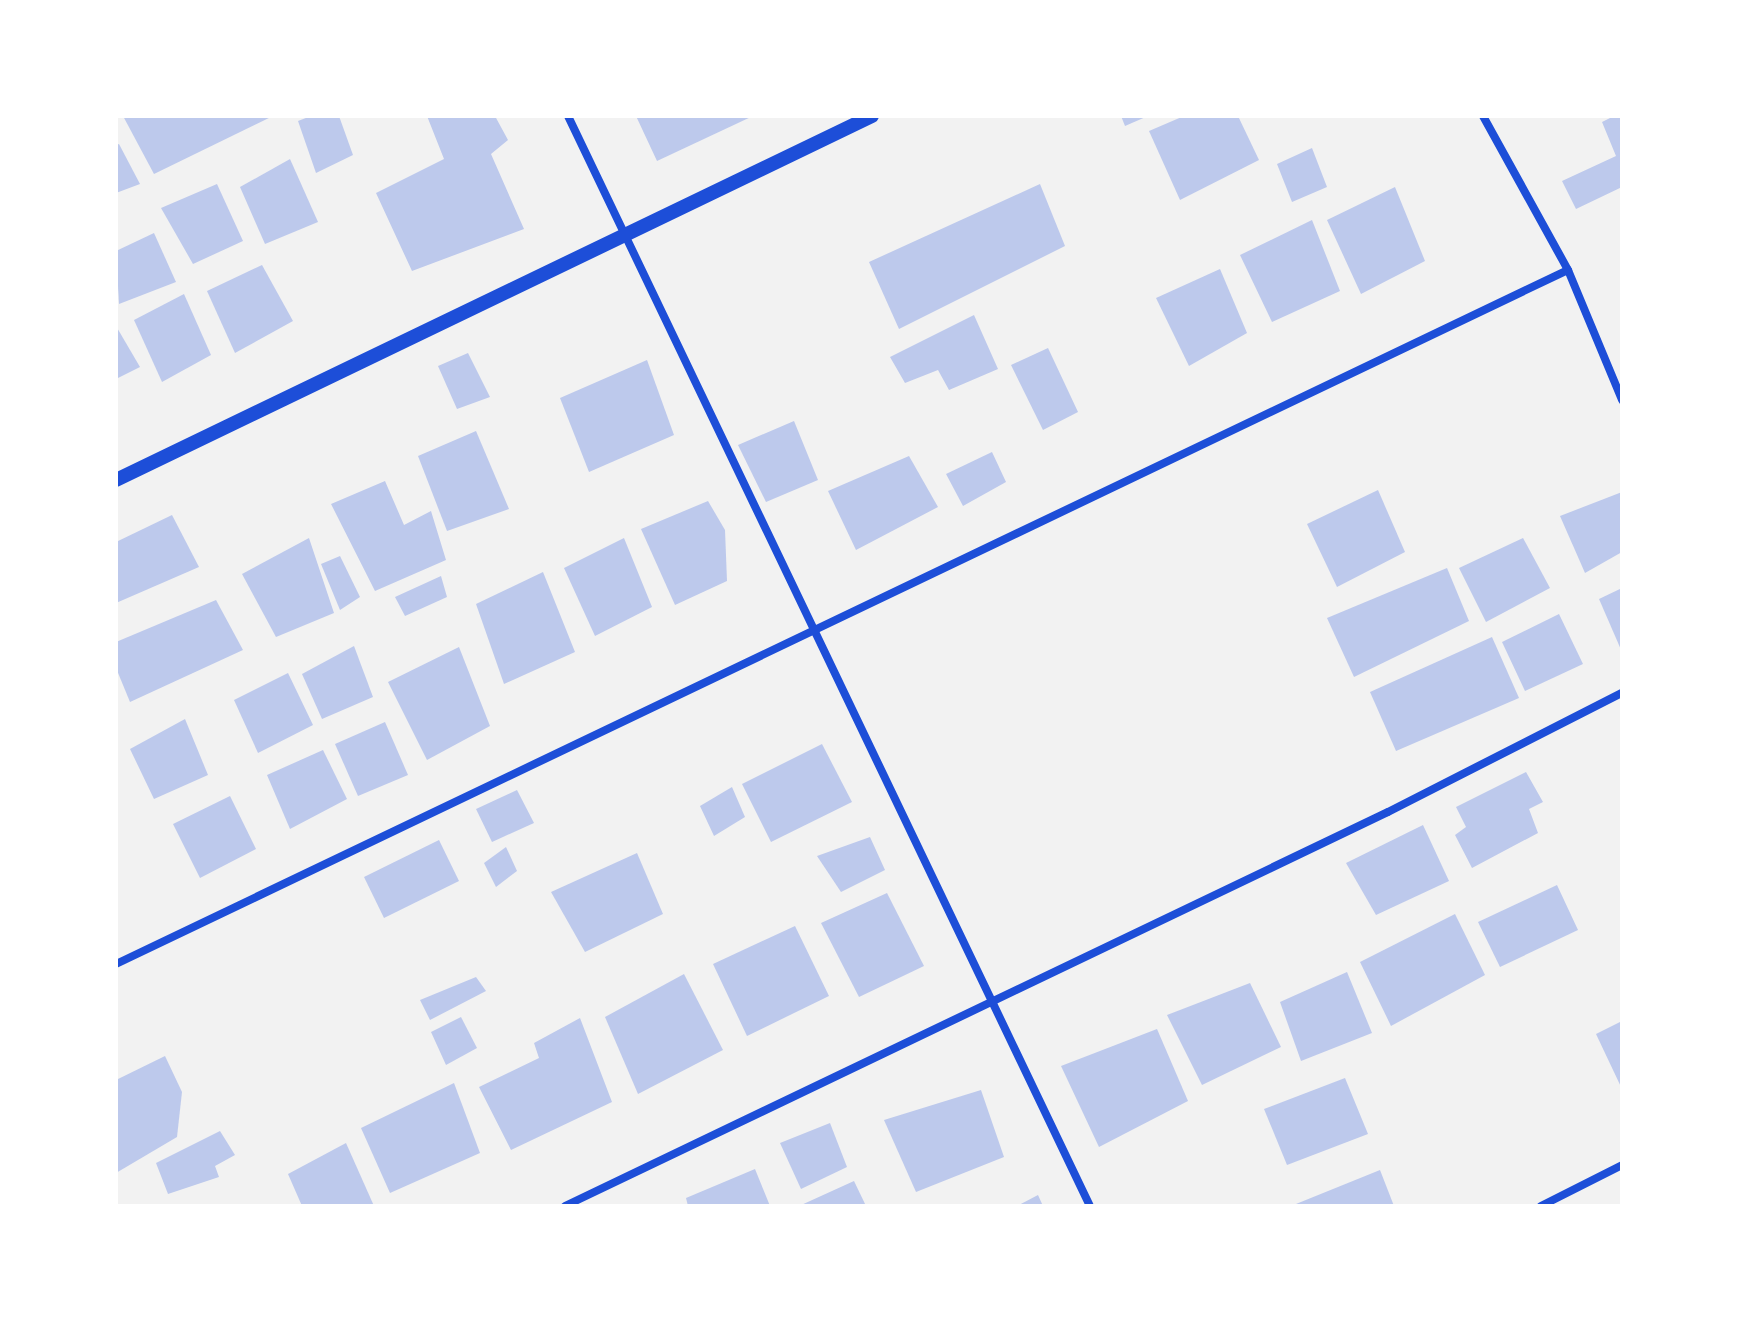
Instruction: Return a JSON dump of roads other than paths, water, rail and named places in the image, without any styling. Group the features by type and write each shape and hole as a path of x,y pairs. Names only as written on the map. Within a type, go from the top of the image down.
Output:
{"street":[{"path":"568,116 1090,1206"},
{"path":"116,480 627,238 872,116"},
{"path":"1483,116 1568,270 1622,400"},
{"path":"116,964 1568,270"},
{"path":"565,1206 1622,693"},
{"path":"1541,1206 1622,1165"}]}
